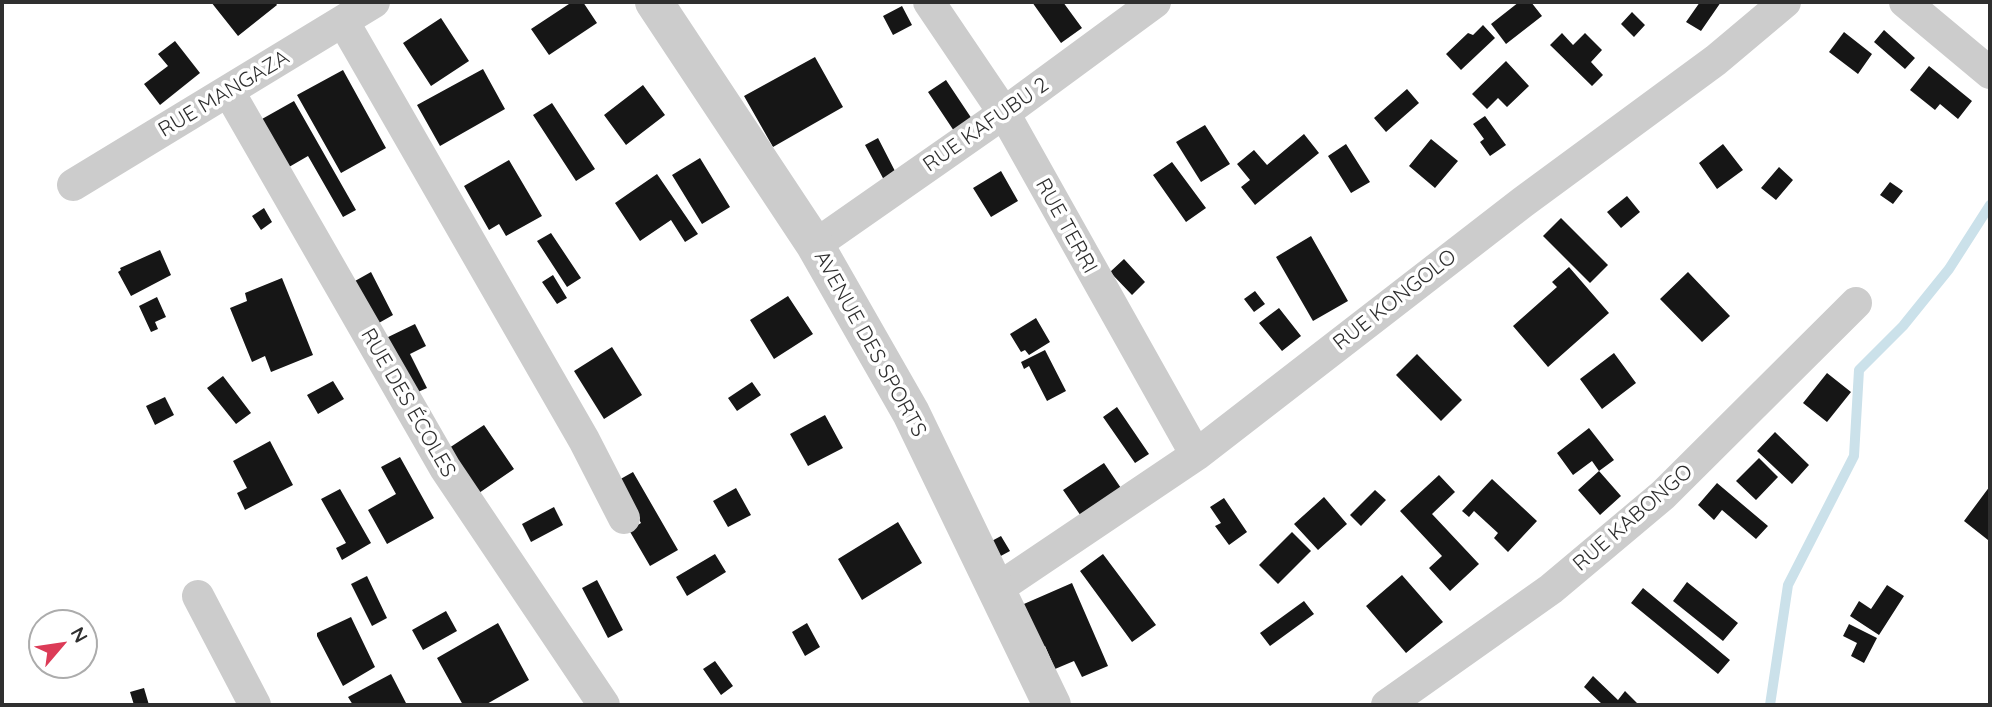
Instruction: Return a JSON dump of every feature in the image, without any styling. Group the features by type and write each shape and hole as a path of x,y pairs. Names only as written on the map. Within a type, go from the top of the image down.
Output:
{"street":[{"name":"RUE MANGAZA","path":"73,185 374,2"},
{"name":"AVENUE DES SPORTS","path":"654,2 815,245 911,413 1052,705"},
{"name":"RUE TERRI","path":"929,2 1004,113 1196,454"},
{"name":"RUE KAFUBU 2","path":"815,245 1004,113 1155,2"},
{"name":"RUE KONGOLO","path":"997,589 1196,454 1523,202 1716,60 1786,2"},
{"path":"1905,2 1990,73"},
{"path":"343,21 584,440 624,518"},
{"name":"RUE DES ÉCOLES","path":"229,92 445,468 604,705"},
{"name":"RUE KABONGO","path":"1387,705 1551,589 1663,495 1856,303"},
{"path":"198,596 255,705"}],"building":[{"path":"211,2 275,2 277,5 238,36"},
{"path":"572,2 583,2 597,23 549,55 531,29"},
{"path":"1032,2 1063,2 1082,28 1061,43"},
{"path":"1519,2 1531,2 1542,16 1506,44 1491,24"},
{"path":"1700,2 1721,2 1701,31 1686,22"},
{"path":"902,6 912,25 893,35 883,16"},
{"path":"1632,12 1645,25 1634,37 1621,24"},
{"path":"441,18 469,61 431,86 403,43"},
{"path":"1483,25 1495,38 1461,70 1446,54 1468,33 1473,35"},
{"path":"1884,30 1915,58 1905,69 1874,42"},
{"path":"1844,32 1872,54 1858,74 1829,52"},
{"path":"1562,33 1573,45 1585,33 1602,50 1591,62 1603,75 1592,86 1550,45"},
{"path":"175,41 200,73 160,105 144,84 168,66 158,54"},
{"path":"815,57 843,107 773,147 744,96"},
{"path":"1506,61 1529,86 1507,107 1498,98 1487,109 1472,94"},
{"path":"1929,66 1972,101 1958,119 1940,104 1935,110 1910,90"},
{"path":"483,69 505,109 440,146 417,105"},
{"path":"343,70 386,148 341,173 297,95"},
{"path":"946,80 972,119 954,131 928,92"},
{"path":"643,85 665,115 626,145 604,115"},
{"path":"1407,89 1419,103 1386,132 1374,118"},
{"path":"294,101 356,210 343,217 308,156 289,167 262,119"},
{"path":"552,103 595,169 576,181 533,115"},
{"path":"1485,116 1506,145 1490,156 1480,142 1484,139 1473,124"},
{"path":"1205,125 1230,164 1201,182 1176,142"},
{"path":"1304,134 1319,153 1255,205 1241,187 1250,180 1237,164 1254,150 1267,165"},
{"path":"878,138 896,173 884,180 865,145"},
{"path":"1431,139 1458,161 1435,188 1409,166"},
{"path":"1346,144 1370,182 1351,193 1328,156"},
{"path":"1723,144 1743,170 1717,189 1699,163"},
{"path":"700,158 730,207 702,224 672,175"},
{"path":"509,160 542,216 506,236 499,224 489,230 464,186"},
{"path":"1172,162 1206,208 1186,222 1153,175"},
{"path":"1779,167 1793,180 1776,200 1761,188"},
{"path":"1001,171 1018,201 991,217 973,188"},
{"path":"657,174 698,234 685,242 671,220 640,241 615,203"},
{"path":"1890,182 1903,191 1893,204 1880,195"},
{"path":"1627,196 1640,212 1621,228 1607,212"},
{"path":"264,208 272,222 261,230 252,216"},
{"path":"1561,218 1608,265 1590,283 1543,236"},
{"path":"551,233 581,278 567,287 537,241"},
{"path":"1311,236 1348,301 1313,321 1276,257"},
{"path":"160,250 171,275 131,296 118,272 120,268"},
{"path":"1124,259 1145,282 1132,295 1110,272"},
{"path":"1569,267 1609,313 1548,367 1513,326 1557,287 1552,282"},
{"path":"371,272 393,315 377,324 355,281"},
{"path":"1688,272 1730,316 1702,342 1660,299"},
{"path":"553,275 567,298 557,304 542,282"},
{"path":"282,278 313,355 271,372 265,356 252,362 230,308 247,301 245,293"},
{"path":"1255,291 1265,304 1254,312 1244,299"},
{"path":"788,296 813,334 774,359 750,320"},
{"path":"157,297 166,317 155,322 158,329 151,332 139,306"},
{"path":"1279,308 1301,336 1282,351 1259,323"},
{"path":"1036,318 1050,342 1029,355 1025,350 1021,352 1010,334"},
{"path":"415,324 426,346 410,354 427,388 411,395 384,339"},
{"path":"612,347 642,395 604,419 574,371"},
{"path":"1045,350 1066,391 1047,401 1029,366 1024,369 1021,362"},
{"path":"1614,353 1636,383 1602,409 1580,379"},
{"path":"1417,354 1462,400 1441,421 1396,375"},
{"path":"1827,373 1851,392 1827,422 1803,403"},
{"path":"223,376 251,413 236,424 207,388"},
{"path":"333,381 344,399 318,414 307,395"},
{"path":"752,382 761,395 737,411 728,398"},
{"path":"165,397 174,415 155,425 146,406"},
{"path":"1117,407 1149,454 1135,463 1103,417"},
{"path":"825,415 843,448 808,466 790,434"},
{"path":"484,425 514,469 479,493 449,448"},
{"path":"1589,428 1614,460 1599,471 1592,461 1573,475 1557,453"},
{"path":"1775,432 1809,465 1792,484 1757,451"},
{"path":"270,441 293,485 245,510 237,493 247,488 233,461"},
{"path":"400,457 434,518 387,544 368,510 396,494 381,467"},
{"path":"1759,458 1778,477 1756,500 1736,481"},
{"path":"1104,463 1123,491 1083,519 1063,490"},
{"path":"1599,471 1621,496 1600,515 1578,490"},
{"path":"633,472 678,550 650,566 629,530 641,523 617,481"},
{"path":"1439,475 1455,492 1432,514 1479,564 1450,591 1429,568 1442,556 1400,511"},
{"path":"1492,479 1537,521 1508,552 1494,538 1498,533 1474,511 1469,517 1462,511"},
{"path":"1717,483 1768,526 1756,539 1722,510 1714,520 1698,505"},
{"path":"1990,486 1990,537 1988,540 1964,521"},
{"path":"736,488 751,515 728,527 713,501"},
{"path":"340,489 371,543 342,560 336,548 346,543 321,499"},
{"path":"1375,490 1386,500 1361,526 1350,515"},
{"path":"1324,497 1347,524 1318,550 1294,524"},
{"path":"1224,498 1247,532 1229,545 1215,526 1221,523 1210,507"},
{"path":"554,507 563,525 531,542 522,524"},
{"path":"898,522 922,563 862,600 838,559"},
{"path":"1292,532 1311,551 1278,584 1259,565"},
{"path":"1001,536 1010,551 997,558 988,543"},
{"path":"715,554 726,572 687,596 676,577"},
{"path":"1103,554 1156,625 1132,642 1080,571"},
{"path":"1402,575 1443,622 1406,653 1366,606"},
{"path":"367,576 387,618 372,626 351,584"},
{"path":"597,580 623,630 608,638 582,588"},
{"path":"1687,582 1738,623 1723,641 1673,601"},
{"path":"1072,583 1108,666 1082,677 1074,661 1055,669 1045,646 1035,650 1017,607"},
{"path":"1887,585 1904,596 1879,635 1850,616 1859,601 1871,609"},
{"path":"1643,588 1730,660 1718,674 1631,603"},
{"path":"1304,601 1314,614 1270,646 1260,633"},
{"path":"446,611 457,631 423,650 412,630"},
{"path":"351,617 375,667 343,686 317,633"},
{"path":"498,623 529,680 485,705 463,705 437,658"},
{"path":"807,623 820,647 805,656 792,632"},
{"path":"1849,624 1877,638 1864,663 1851,656 1857,643 1843,636"},
{"path":"715,661 733,686 721,695 703,669"},
{"path":"391,674 407,705 353,705 348,697"},
{"path":"1593,676 1618,700 1625,691 1639,705 1603,705 1584,687"},
{"path":"144,688 149,705 134,705 130,692"}],"waterway":[{"path":"1770,705 1788,585 1854,456 1859,370 1903,326 1949,269 1990,205"}]}
